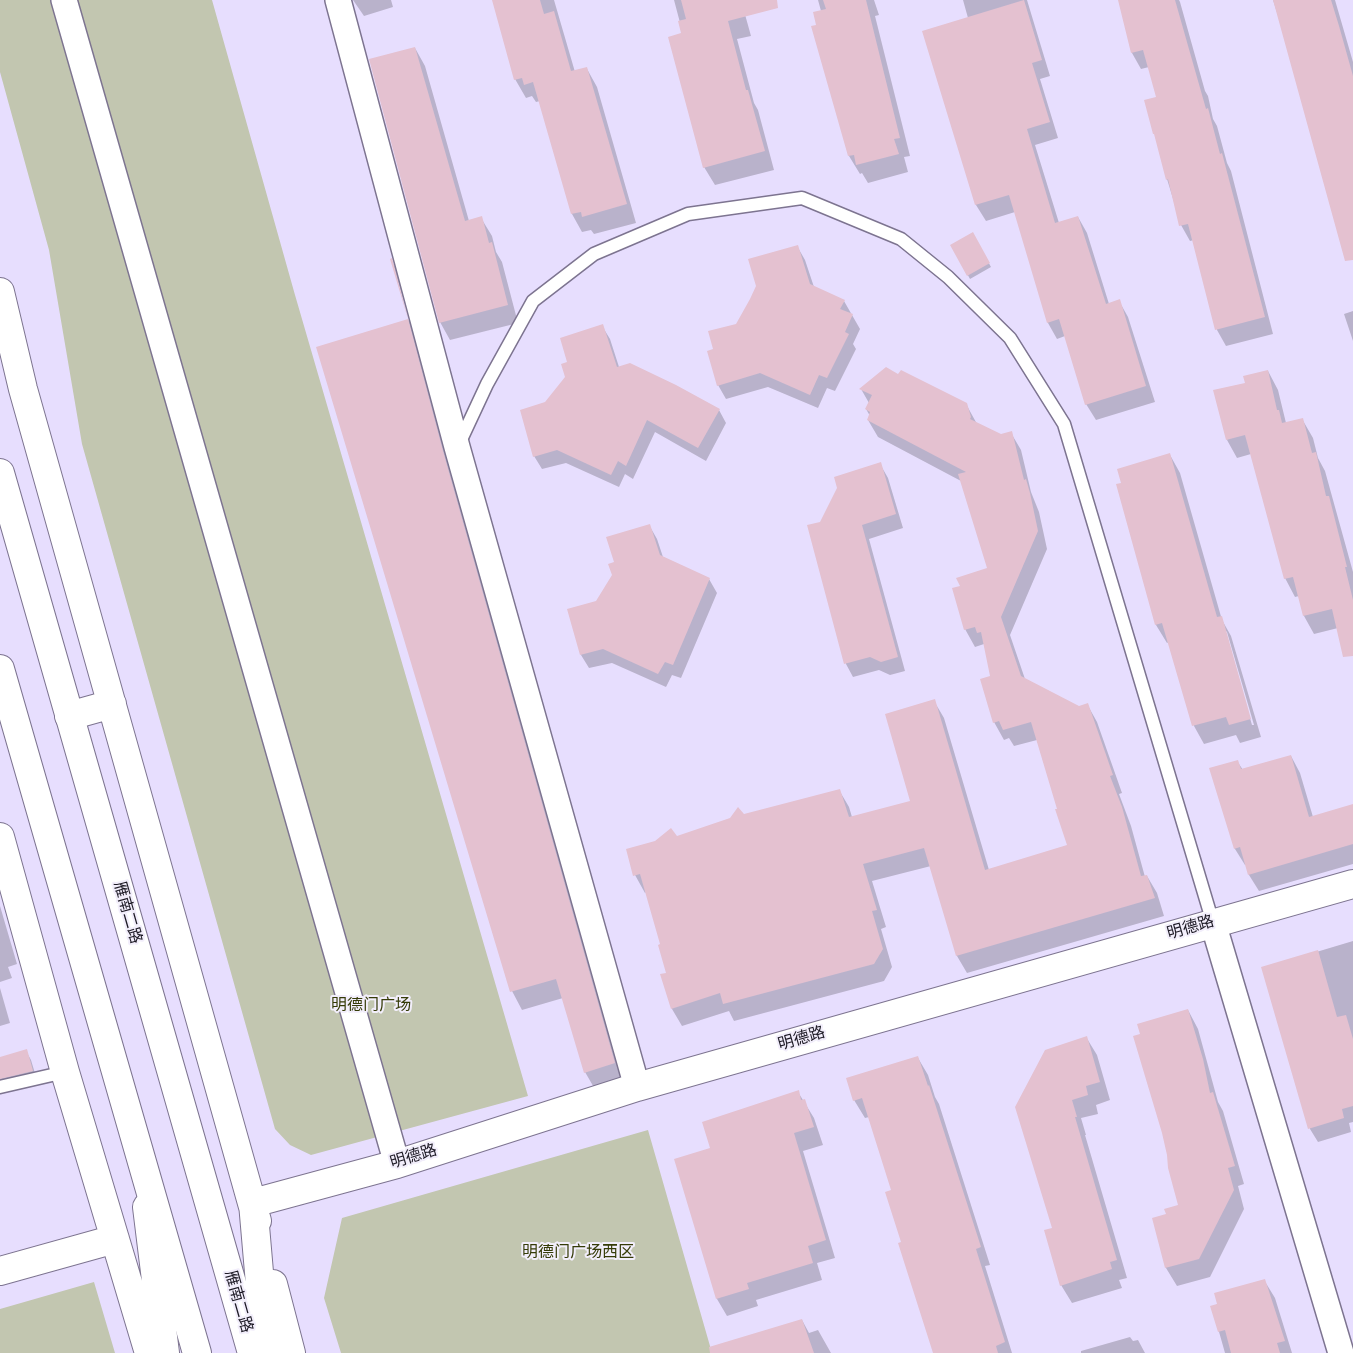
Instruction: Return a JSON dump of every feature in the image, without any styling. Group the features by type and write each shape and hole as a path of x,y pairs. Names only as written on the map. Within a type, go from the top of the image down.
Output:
{"main road":[{"path":"0,292 23,389 253,1203 291,1353"},
{"name":"雁南二路","path":"0,473 252,1353"},
{"path":"2,681 197,1353"},
{"path":"69,716 112,704"},
{"path":"0,837 114,1240 149,1353"},
{"name":"明德路","path":"253,1203 397,1164 637,1087 1353,884"},
{"path":"141,1156 165,1353"},
{"path":"253,1203 266,1353"},
{"path":"0,1271 114,1240"}],"street":[{"path":"64,0 397,1164"},
{"path":"338,0 457,448 637,1087"},
{"path":"1214,923 1341,1353"}],"lane":[{"path":"457,448 487,384 533,301 594,254 688,214 802,198 901,238 948,277 1010,338 1064,424 1214,923"},
{"path":"0,1087 66,1072"}],"green space":[{"name":"明德门广场","path":"0,0 212,0 295,295 528,1096 311,1155 290,1145 275,1129 82,444 49,250 0,72"},
{"name":"明德门广场西区","path":"648,1130 712,1353 341,1353 324,1298 342,1218"},
{"path":"94,1282 115,1353 0,1353 0,1309"}],"building":[{"path":"492,0 540,0 544,14 554,11 571,71 587,67 627,204 582,217 581,212 571,214 533,82 524,85 522,78 514,80"},
{"path":"681,0 777,0 778,8 728,21 746,90 748,90 765,151 703,168 668,37 681,33 678,21 686,19"},
{"path":"823,0 866,0 900,138 894,139 899,154 856,165 854,155 848,156 811,26 816,25 813,12 826,9"},
{"path":"1024,0 1042,60 1032,63 1050,122 1027,129 1055,223 1078,216 1106,304 1120,299 1146,386 1085,405 1059,319 1047,323 1009,195 975,205 922,31"},
{"path":"1118,0 1175,0 1206,109 1208,108 1220,154 1222,153 1265,317 1215,330 1188,224 1179,226 1168,179 1166,180 1144,100 1156,97 1143,50 1131,53"},
{"path":"1273,0 1331,0 1339,26 1353,76 1353,260 1345,261"},
{"path":"415,47 465,221 482,216 489,243 492,242 508,305 439,323 369,59"},
{"path":"973,232 990,263 967,276 950,245"},
{"path":"798,245 810,284 845,300 840,309 853,314 845,332 849,334 827,378 819,375 810,395 760,373 717,386 707,351 713,349 708,331 736,324 750,299 756,286 748,259"},
{"path":"392,258 443,451 615,1063 584,1073 556,979 510,992 316,347 408,319 390,259"},
{"path":"603,324 617,367 630,363 720,409 698,448 647,420 626,466 618,461 611,475 557,450 533,457 520,410 545,402 565,377 561,364 567,362 560,338"},
{"path":"886,367 898,374 901,370 967,403 970,419 1001,434 1012,431 1024,480 1026,479 1030,493 1038,531 1001,617 1021,676 1079,706 1088,703 1113,775 1110,776 1122,807 1141,876 1147,875 1155,898 956,956 924,848 863,864 877,910 872,911 883,949 874,964 723,1004 720,993 671,1009 660,974 666,973 658,945 660,944 640,874 633,876 626,849 655,841 671,828 677,836 730,818 738,807 744,814 840,789 849,817 910,801 885,714 935,699 985,870 1067,845 1031,722 1003,730 999,721 993,723 980,679 990,676 981,632 977,633 975,627 964,630 952,588 960,586 956,578 987,568 958,474 966,472 867,420 870,412 865,409 872,395 859,389"},
{"path":"1268,370 1277,410 1279,410 1282,423 1303,418 1312,453 1316,452 1326,496 1329,496 1347,567 1345,567 1353,600 1353,656 1343,657 1332,609 1303,616 1293,577 1284,579 1245,435 1226,440 1213,390 1245,383 1243,376"},
{"path":"1170,453 1217,617 1222,616 1251,719 1229,725 1226,717 1192,726 1162,623 1155,625 1116,484 1121,483 1117,469"},
{"path":"881,462 896,514 862,525 898,657 881,662 870,657 844,664 807,525 820,522 837,488 834,477"},
{"path":"650,524 660,555 710,578 673,665 665,662 658,674 603,649 580,655 567,609 596,601 612,575 608,564 614,562 606,537"},
{"path":"1291,755 1309,817 1353,804 1353,844 1248,875 1240,847 1234,849 1209,768 1238,760 1241,769"},
{"path":"1318,950 1337,1017 1346,1015 1353,1039 1353,1106 1342,1109 1344,1118 1308,1129 1261,967"},
{"path":"1188,1009 1203,1059 1210,1093 1213,1092 1235,1166 1228,1168 1234,1190 1199,1259 1165,1268 1152,1218 1166,1214 1164,1209 1178,1205 1168,1168 1162,1133 1133,1036 1140,1034 1137,1024"},
{"path":"1087,1036 1100,1082 1086,1086 1088,1095 1072,1100 1077,1117 1075,1117 1117,1260 1110,1262 1112,1269 1060,1286 1044,1230 1052,1228 1015,1107 1045,1050"},
{"path":"27,1049 33,1071 0,1079 0,1057"},
{"path":"918,1056 981,1247 976,1249 1005,1342 996,1346 998,1353 933,1353 898,1243 901,1242 885,1192 891,1190 862,1098 853,1101 846,1078"},
{"path":"799,1090 801,1100 805,1099 814,1127 794,1133 826,1240 808,1246 813,1263 747,1283 749,1289 716,1299 674,1159 710,1148 702,1122"},
{"path":"1265,1279 1285,1341 1277,1343 1280,1353 1231,1353 1225,1330 1218,1332 1210,1306 1217,1304 1214,1293"},
{"path":"802,1319 814,1353 710,1353 709,1347"}]}
